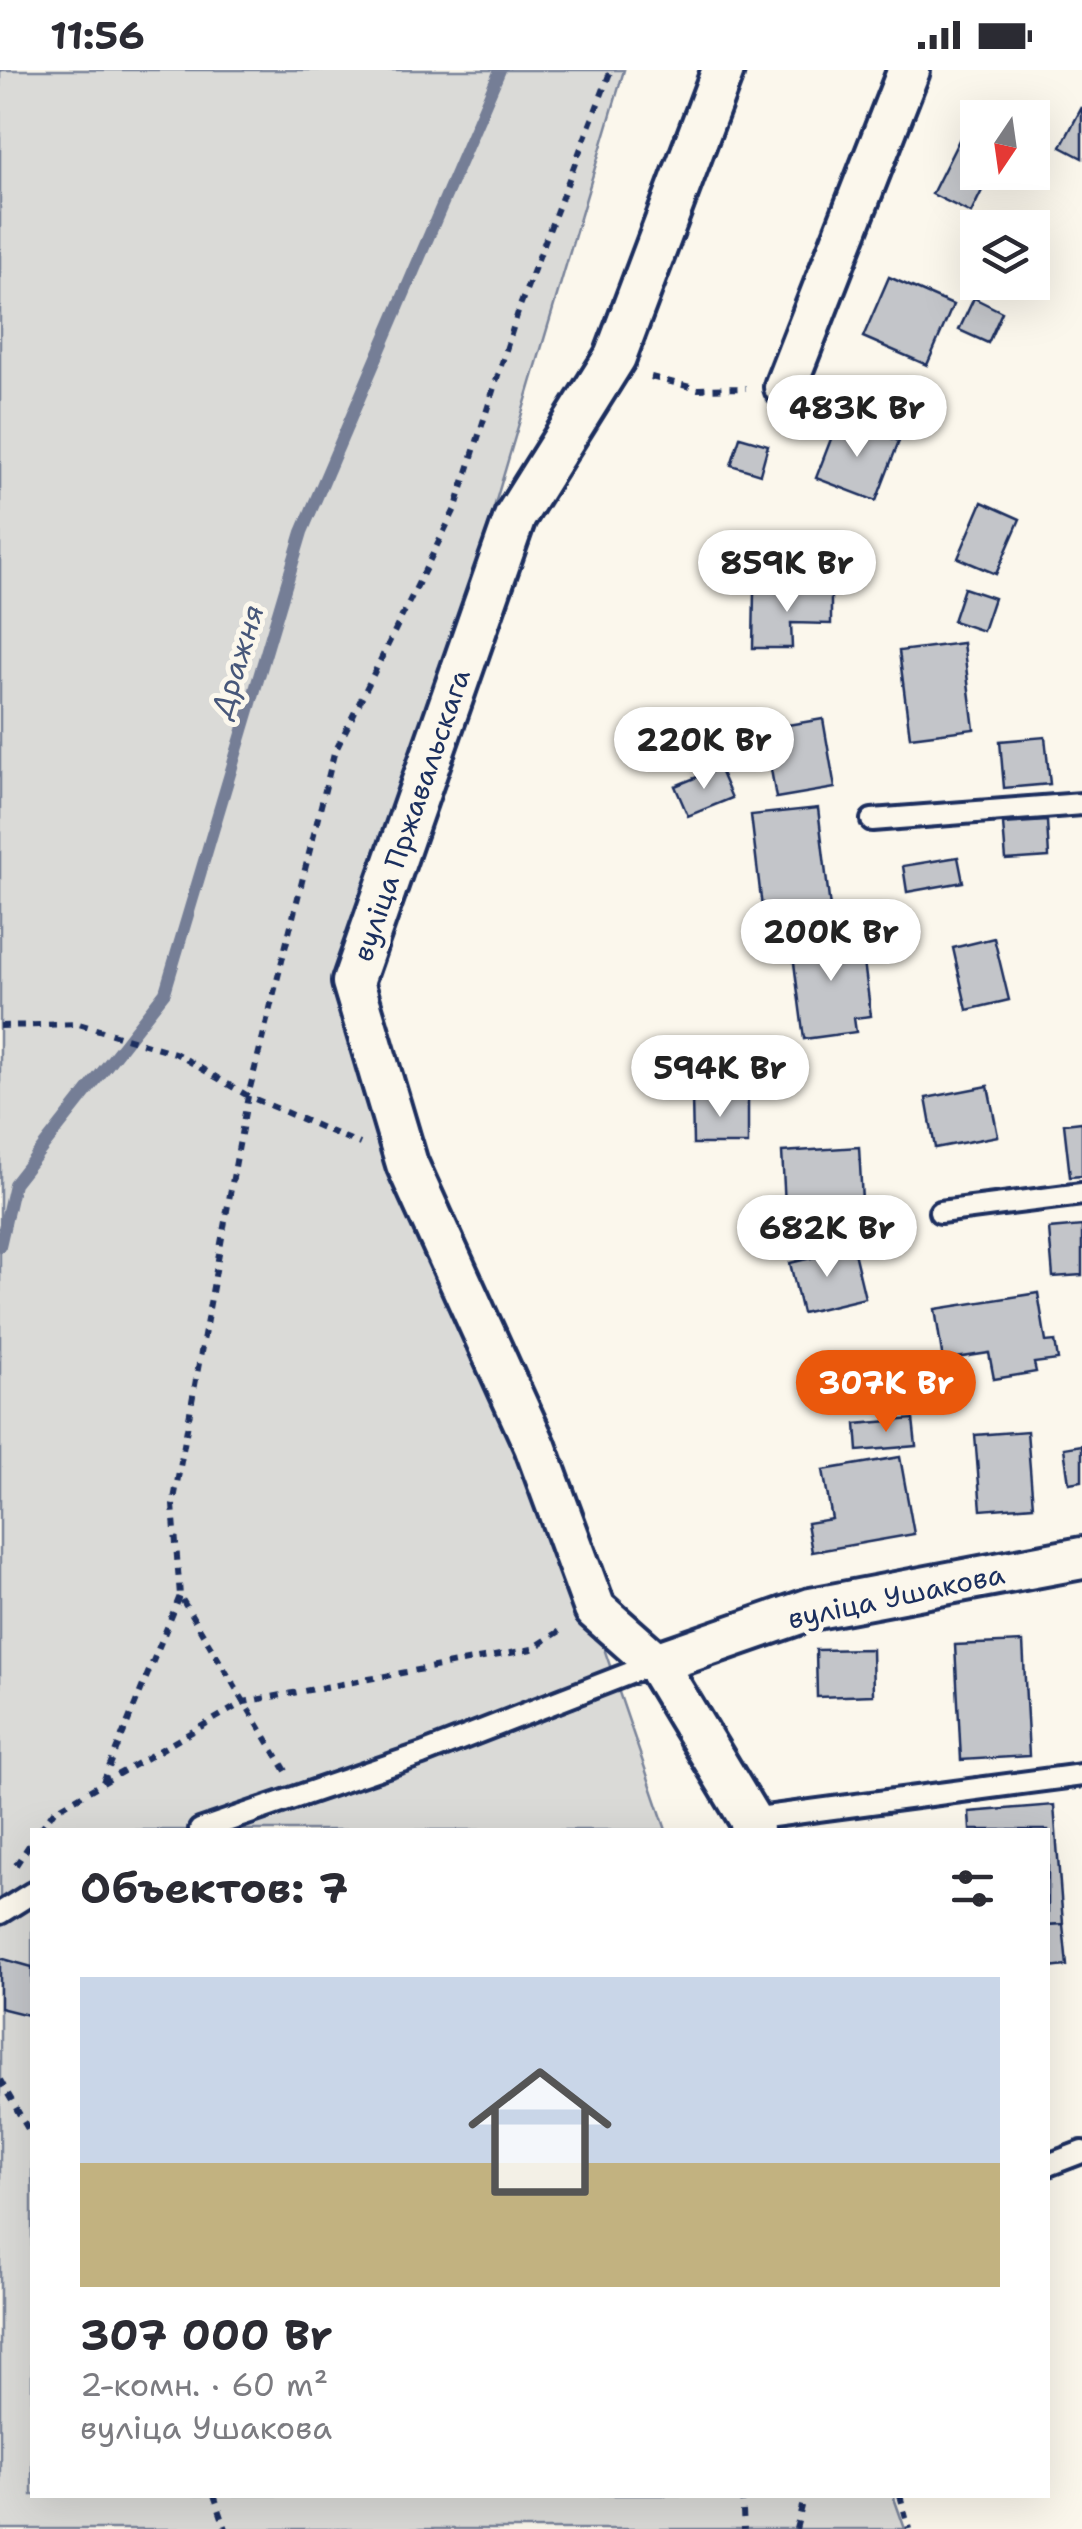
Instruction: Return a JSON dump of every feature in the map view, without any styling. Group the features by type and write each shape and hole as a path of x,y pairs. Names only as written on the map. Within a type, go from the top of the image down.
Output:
{"street":[{"name":"вуліца Пржавальскага","path":"723,70 615,357 515,517 354,982 407,1164 535,1446 595,1609 656,1663 751,1825"},
{"path":"785,387 910,70"},
{"name":"вуліца Ушакова","path":"656,1663 810,1609 1082,1558"}],"lane":[{"path":"872,820 1082,804"},
{"path":"940,1212 1082,1194"},
{"path":"206,1828 422,1754 656,1663"},
{"path":"751,1825 1082,1775"},
{"path":"0,1913 30,1894"},
{"path":"1050,2164 1082,2152"}],"path":[{"path":"615,357 647,376 698,389 785,387"},
{"path":"0,1026 79,1024 175,1053 248,1096 407,1164"},
{"path":"102,1783 180,1596"},
{"path":"41,1828 54,1811 244,1702 532,1648 595,1609"},
{"path":"0,2080 30,2132"},
{"path":"215,2498 226,2529"},
{"path":"742,2498 744,2529"},
{"path":"796,2529 804,2498"},
{"path":"901,2498 909,2529"}],"shaded area":[{"path":"0,70 624,70 353,982 535,1446 665,1828 30,1828 30,2498 894,2498 905,2529 0,2529"}],"building":[{"path":"1082,107 1082,158 1061,147"},
{"path":"960,138 960,190 982,190 972,210 932,194"},
{"path":"889,277 953,305 927,365 863,337"},
{"path":"973,300 1002,312 988,343 959,330"},
{"path":"839,418 899,441 876,501 816,478"},
{"path":"740,437 768,445 760,474 731,465"},
{"path":"982,502 1020,519 996,574 958,558"},
{"path":"964,588 994,598 983,631 953,621"},
{"path":"754,590 831,591 831,624 791,623 792,648 753,648"},
{"path":"963,643 974,729 910,737 899,651"},
{"path":"823,719 835,788 776,798 764,729"},
{"path":"1045,737 1050,784 1004,788 1000,741"},
{"path":"719,768 732,798 688,816 675,786"},
{"path":"818,808 830,908 763,916 751,815"},
{"path":"1047,821 1049,857 1006,860 1003,824"},
{"path":"958,857 963,882 907,892 903,866"},
{"path":"860,931 871,1016 854,1018 856,1032 804,1039 791,940"},
{"path":"994,938 1009,1000 967,1010 953,948"},
{"path":"988,1086 998,1136 935,1148 926,1098"},
{"path":"748,1095 748,1144 693,1144 692,1096"},
{"path":"1082,1122 1082,1176 1070,1177 1064,1124"},
{"path":"859,1147 862,1201 785,1205 782,1152"},
{"path":"1082,1226 1082,1275 1053,1277 1049,1229"},
{"path":"853,1248 865,1298 802,1313 790,1263"},
{"path":"1038,1293 1046,1342 1055,1341 1058,1360 1034,1363 1036,1372 994,1379 989,1353 943,1360 935,1309"},
{"path":"913,1419 916,1446 858,1451 856,1424"},
{"path":"1027,1431 1033,1506 981,1510 975,1435"},
{"path":"1082,1445 1082,1481 1069,1483 1064,1448"},
{"path":"900,1457 914,1534 812,1552 807,1523 832,1519 823,1470"},
{"path":"1023,1642 1029,1756 961,1760 955,1645"},
{"path":"872,1649 873,1695 817,1697 816,1650"},
{"path":"1054,1805 1063,1924 1050,1925 1050,1828 970,1828 969,1812"},
{"path":"1063,1924 1067,1966 1050,1968 1050,1925"},
{"path":"0,1958 30,1966 30,2016 0,2008"}],"waterway":[{"name":"Дражня","path":"0,1246 14,1184 165,992 302,532 500,70"}]}
